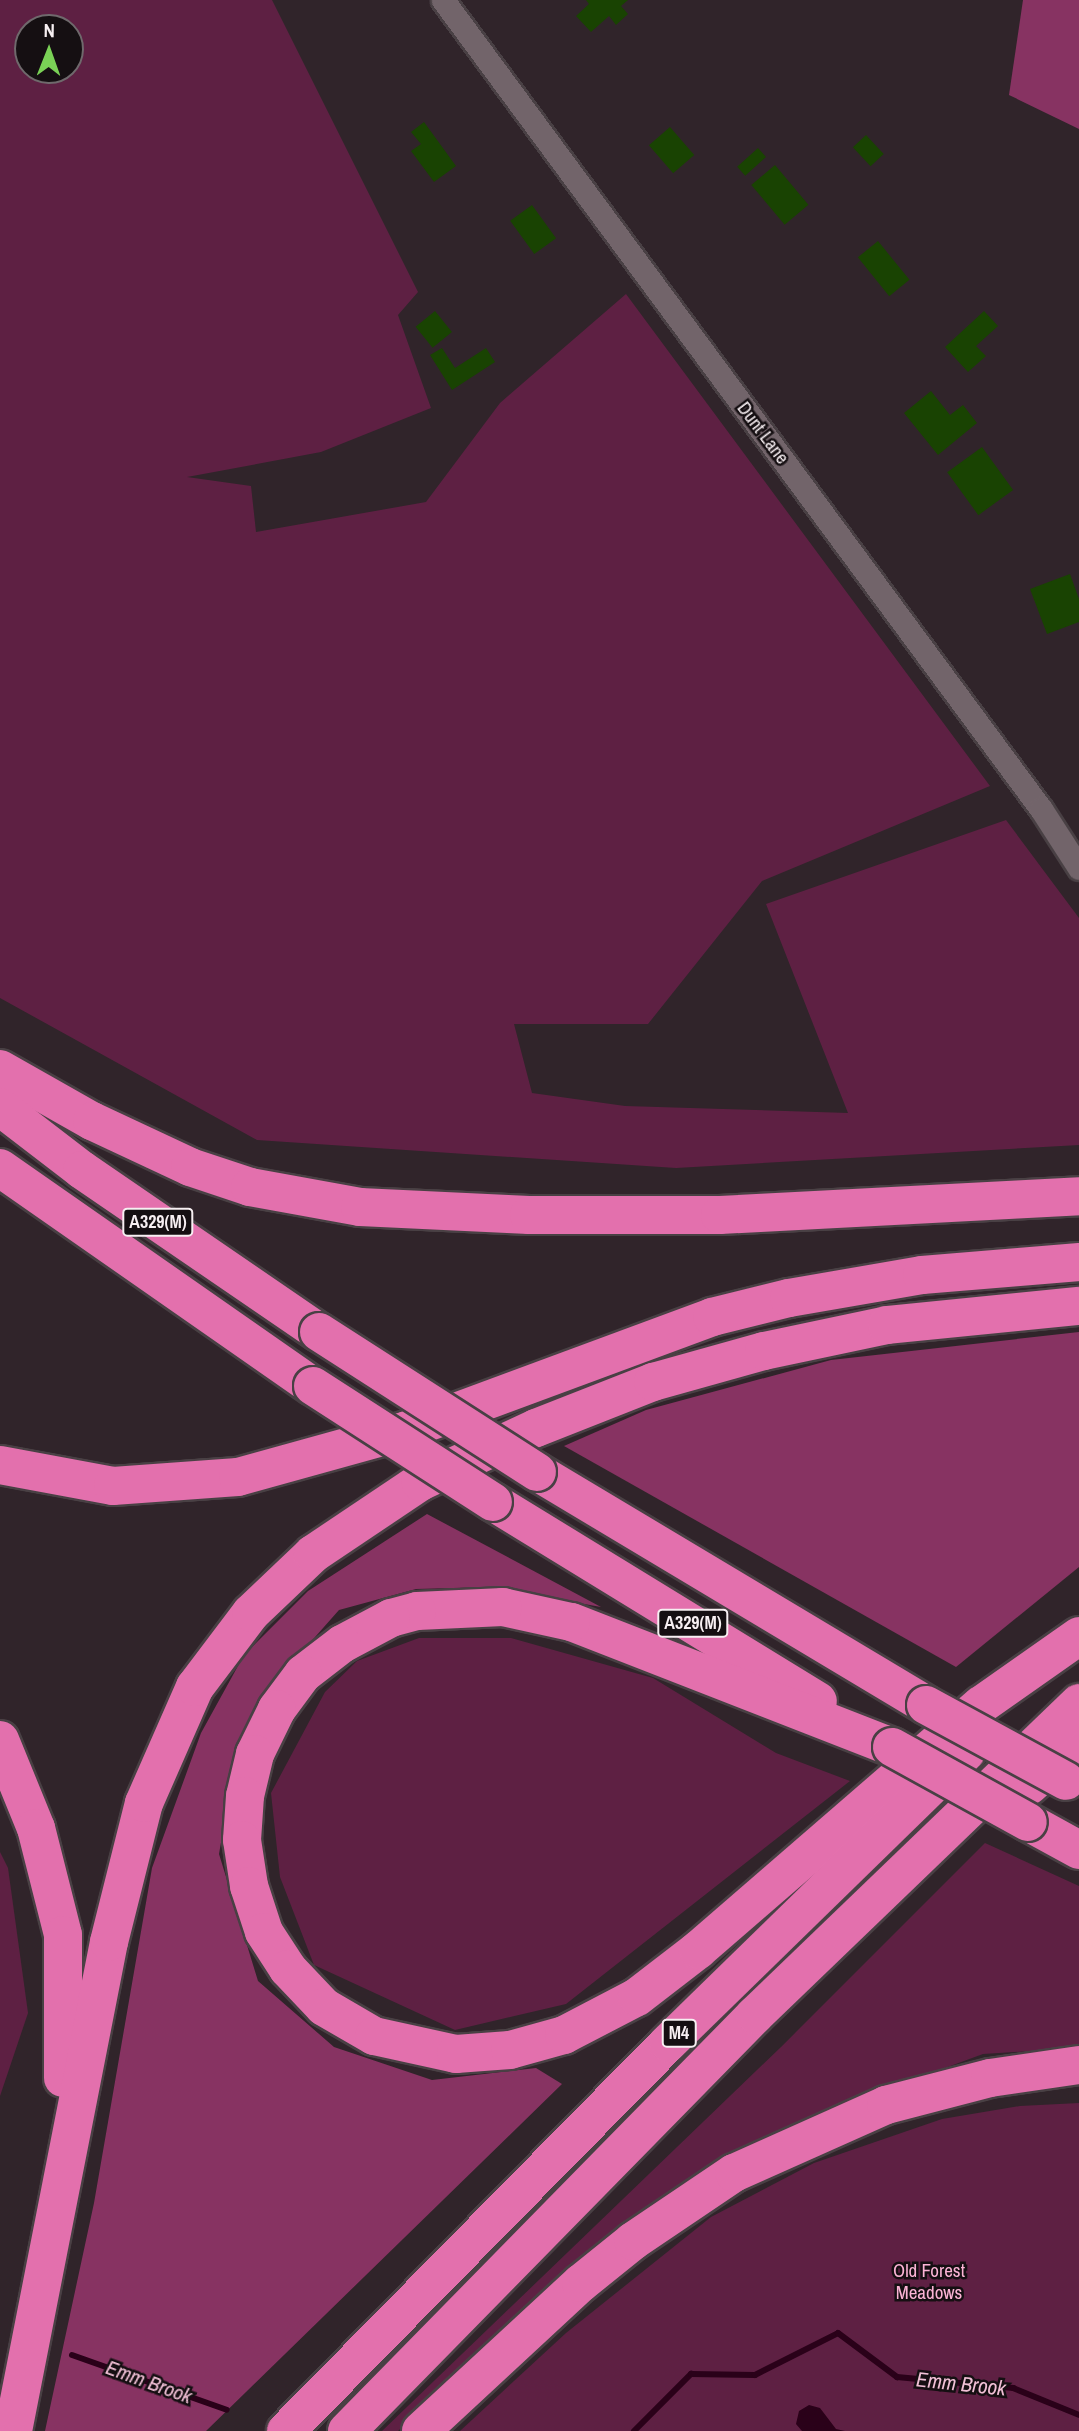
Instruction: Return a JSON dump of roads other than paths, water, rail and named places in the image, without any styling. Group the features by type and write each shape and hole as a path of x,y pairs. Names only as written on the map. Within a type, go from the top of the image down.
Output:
{"highway":[{"path":"0,1069 92,1121 190,1167 250,1187 360,1208 529,1215 720,1215 1079,1196"},
{"name":"A329(M)","path":"0,1107 82,1170 319,1332 537,1472 926,1705 1075,1785"},
{"name":"A329(M)","path":"0,1168 313,1386 494,1502 891,1747 1079,1850"},
{"path":"0,1465 113,1486 238,1477 407,1430 603,1354 724,1314 909,1276 1079,1262"},
{"path":"13,2431 109,1942 144,1803 158,1764 195,1687 222,1648 313,1553 420,1482 536,1428 653,1382 764,1351 887,1325 1079,1306"},
{"path":"891,1747 571,1622 503,1607 416,1611 391,1618 342,1644 303,1674 277,1709 255,1755 245,1796 242,1840 249,1886 264,1932 288,1969 324,2007 374,2036 456,2054 510,2050 564,2035 637,1997 698,1950 981,1705 1079,1636"},
{"name":"M4","path":"286,2431 668,2043 1079,1643"},
{"name":"M4","path":"347,2431 755,2015 1079,1703"},
{"path":"0,1740 36,1828 63,1935 66,2018 62,2185"},
{"path":"755,2015 948,1860 1079,1741"},
{"path":"421,2431 581,2283 633,2241 734,2173 886,2105 990,2078 1079,2066"}],"street":[{"name":"Dunt Lane","path":"443,0 1033,798 1079,869"}],"waterway":[{"name":"Emm Brook","path":"634,2431 691,2374 755,2375 838,2333 897,2377 1013,2388 1079,2415"},
{"name":"Emm Brook","path":"72,2355 227,2410"}],"park label":[{"name":"Old Forest Meadows","path":"929,2282"}]}
